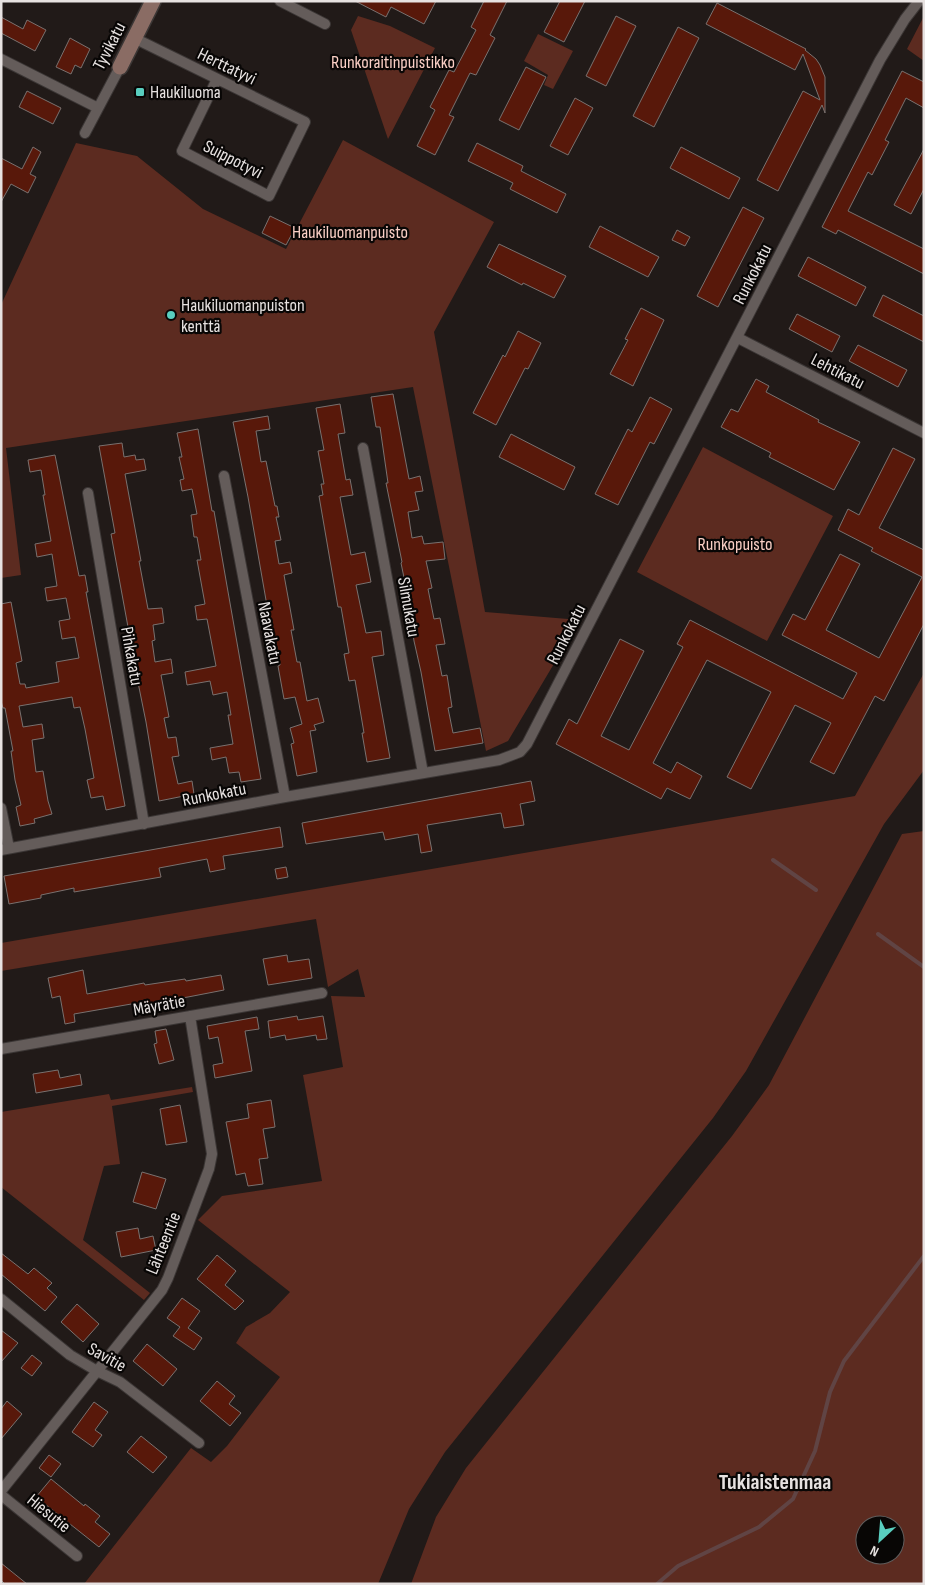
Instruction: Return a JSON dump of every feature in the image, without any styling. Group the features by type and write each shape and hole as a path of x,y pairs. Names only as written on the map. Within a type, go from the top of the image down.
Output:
{"street":[{"name":"Tyvikatu","path":"85,132 153,1"},
{"path":"280,1 325,24"},
{"name":"Runkokatu","path":"5,849 503,759 520,752 527,744 880,60 905,19 919,1"},
{"name":"Herttatyvi","path":"134,38 305,122"},
{"path":"1,59 98,108"},
{"name":"Suippotyvi","path":"217,79 182,151 269,196 305,122"},
{"name":"Lehtikatu","path":"738,338 924,433"},
{"name":"Silmukatu","path":"363,448 423,773"},
{"name":"Naavakatu","path":"224,476 285,797"},
{"name":"Pihkakatu","path":"88,493 144,824"},
{"path":"1,808 5,849"},
{"name":"Mäyrätie","path":"1,1048 322,993"},
{"name":"Lähteentie","path":"1,1491 165,1284 209,1169 212,1154 190,1016"},
{"name":"Savitie","path":"1,1299 70,1355 97,1372 120,1382 199,1443"},
{"name":"Hiesutie","path":"1,1495 77,1556"}],"green space":[{"name":"Runkoraitinpuistikko","path":"358,16 390,26 435,48 388,139 351,30"},
{"path":"924,16 924,61 907,49"},
{"path":"538,34 573,51 553,89 544,85 548,75 524,61"},
{"name":"Haukiluomanpuisto","path":"343,140 494,222 434,332 485,612 580,620 508,741 486,751 413,387 6,448 21,575 1,578 1,305 76,143 137,156 203,209 286,249"},
{"name":"Runkopuisto","path":"703,447 833,516 767,641 637,572"},
{"path":"924,673 924,770 884,824 746,1071 713,1118 445,1452 409,1509 378,1584 84,1584 191,1448 211,1462 227,1446 280,1377 236,1343 246,1327 270,1313 290,1292 198,1220 222,1196 322,1181 303,1075 343,1067 331,996 365,997 358,969 328,987 316,919 1,971 1,943 855,796"},
{"path":"924,831 924,1584 411,1584 436,1517 466,1468 732,1136 769,1085 902,834"},
{"path":"192,1087 193,1092 112,1106 120,1164 104,1166 83,1240 150,1293 144,1300 1,1187 1,1112 109,1094 111,1100"}],"building":[{"path":"355,1 436,1 424,24 391,7 386,17"},
{"path":"484,1 507,1 490,35 495,38 476,75 470,73 449,115 454,117 435,155 417,146 435,110 430,107 449,70 454,72 476,30 471,27"},
{"path":"560,1 585,1 564,42 544,32"},
{"path":"717,3 806,49 816,59 825,77 825,113 822,105 778,191 757,180 803,91 820,100 803,54 795,70 706,24"},
{"path":"616,16 636,26 606,86 586,76"},
{"path":"1,17 23,29 27,20 46,30 35,51 1,33"},
{"path":"678,27 699,38 654,127 633,116"},
{"path":"70,38 90,49 81,68 75,65 71,74 56,67"},
{"path":"526,67 546,77 519,130 499,120"},
{"path":"902,71 924,82 924,108 906,98 885,140 889,142 872,175 868,172 848,211 924,249 924,274 838,230 836,234 822,227"},
{"path":"27,91 61,108 53,124 19,107"},
{"path":"575,98 593,108 568,155 550,146"},
{"path":"477,143 523,166 521,171 566,194 557,213 510,189 513,183 468,161"},
{"path":"33,147 41,152 30,174 36,177 28,193 11,184 1,202 1,158 22,169"},
{"path":"681,147 740,178 729,199 670,168"},
{"path":"924,149 924,189 911,214 894,205"},
{"path":"743,207 764,218 718,307 697,296"},
{"path":"270,216 295,228 286,245 262,233"},
{"path":"600,226 659,257 648,277 589,247"},
{"path":"677,230 690,237 685,246 672,240"},
{"path":"499,244 566,276 554,298 523,283 522,285 487,267"},
{"path":"808,257 866,287 856,306 798,276"},
{"path":"883,295 924,316 924,342 873,316"},
{"path":"641,308 664,320 633,386 610,374 628,340 625,339"},
{"path":"797,314 840,336 832,352 789,329"},
{"path":"518,331 541,343 528,369 525,368 496,425 473,413 503,355 505,357"},
{"path":"858,345 907,370 898,387 849,361"},
{"path":"756,379 769,386 766,392 819,420 818,422 860,442 834,490 769,457 771,453 721,427 731,409 738,412"},
{"path":"393,394 409,479 420,476 423,491 415,492 419,510 408,512 412,538 422,536 424,544 443,542 445,559 426,561 432,588 428,589 434,619 440,618 445,644 436,645 442,676 447,675 452,707 448,708 453,733 480,728 483,743 435,751 414,641 402,562 386,483 388,483 380,427 376,427 371,397"},
{"path":"650,397 672,409 654,444 650,442 618,505 595,494 628,429 632,432"},
{"path":"340,404 345,433 338,434 346,480 350,479 353,495 340,497 351,555 365,552 371,582 356,585 366,633 381,631 384,655 372,657 390,758 367,762 355,680 349,681 344,654 349,653 341,607 338,607 319,496 323,495 321,484 324,484 318,451 324,450 316,408"},
{"path":"268,416 270,429 256,431 261,462 266,461 279,517 276,517 281,540 275,541 279,564 290,562 292,573 284,575 294,630 291,630 297,662 300,662 307,701 318,698 324,722 314,725 316,730 310,731 317,772 297,776 291,744 294,743 290,728 302,724 295,697 284,699 278,666 280,665 274,633 270,623 233,422"},
{"path":"198,429 261,779 241,782 239,772 229,773 226,757 212,760 210,748 233,744 228,715 231,715 227,692 213,695 210,681 187,685 185,672 216,666 207,619 197,620 195,606 205,604 197,560 201,560 197,537 194,537 191,515 197,514 192,489 182,491 180,480 184,479 179,457 182,457 177,433"},
{"path":"511,434 575,467 564,490 499,457"},
{"path":"122,443 124,457 135,455 136,460 144,459 146,470 125,474 148,609 162,608 164,623 153,625 155,640 152,641 155,662 171,659 173,673 161,675 169,717 164,718 168,738 176,737 179,756 172,757 178,784 192,781 194,794 159,801 146,722 129,638 127,638 125,627 128,627 111,534 115,533 99,446"},
{"path":"893,448 915,459 879,528 924,550 924,624 884,701 875,696 834,774 810,762 831,723 795,705 751,789 727,777 771,692 707,660 653,763 671,773 677,762 702,776 690,799 667,788 661,799 556,744 569,719 577,724 620,639 644,651 601,736 629,750 683,647 677,644 690,620 843,699 857,673 782,635 793,614 805,620 840,554 860,564 826,630 879,658 922,577 871,551 873,548 838,530 848,509 859,515"},
{"path":"55,455 79,576 85,575 88,592 86,592 125,806 106,810 103,796 91,798 87,780 94,778 85,729 80,707 74,708 72,697 19,706 23,727 42,724 44,738 32,740 36,772 43,771 52,814 34,819 35,823 20,826 16,807 21,805 15,780 11,751 13,751 5,708 3,708 1,701 1,604 11,602 22,661 16,663 20,684 25,684 26,688 59,682 56,662 79,658 75,637 62,639 59,621 70,619 66,598 47,601 45,588 57,586 52,554 37,557 35,544 51,541 43,495 45,495 41,470 30,472 28,460"},
{"path":"531,781 535,801 520,804 524,825 504,828 501,813 427,825 432,851 421,853 418,834 385,840 383,832 306,844 302,823"},
{"path":"280,827 283,847 223,856 225,869 210,872 207,859 159,868 161,877 74,892 74,888 41,895 41,898 9,904 4,876"},
{"path":"286,867 288,877 277,879 275,869"},
{"path":"287,955 288,962 309,959 312,978 268,985 263,959"},
{"path":"83,970 87,994 144,983 145,985 185,979 186,981 221,975 224,990 74,1014 75,1022 65,1024 60,996 52,998 48,978"},
{"path":"297,1016 298,1020 323,1016 327,1039 317,1040 316,1035 286,1040 285,1035 270,1038 268,1021"},
{"path":"257,1017 259,1029 245,1031 252,1071 215,1078 213,1065 223,1063 218,1037 209,1039 207,1026"},
{"path":"166,1029 174,1060 159,1064 154,1044 157,1043 155,1031"},
{"path":"58,1070 60,1078 80,1074 82,1085 36,1093 33,1074"},
{"path":"271,1100 275,1127 263,1129 268,1158 259,1159 263,1184 248,1186 245,1173 236,1175 226,1122 249,1118 247,1104"},
{"path":"180,1105 187,1142 166,1145 160,1109"},
{"path":"142,1172 166,1179 156,1209 133,1202"},
{"path":"138,1228 140,1239 153,1236 156,1250 121,1257 116,1232"},
{"path":"1,1253 28,1274 34,1268 52,1283 47,1288 57,1297 45,1311 1,1274"},
{"path":"217,1255 236,1271 225,1285 244,1301 235,1310 197,1279"},
{"path":"182,1298 200,1311 188,1328 202,1338 194,1350 173,1336 180,1327 167,1318"},
{"path":"77,1304 99,1324 83,1342 61,1322"},
{"path":"1,1330 18,1343 1,1362"},
{"path":"147,1344 177,1369 163,1386 133,1361"},
{"path":"32,1355 42,1363 32,1376 21,1368"},
{"path":"217,1381 235,1396 229,1404 241,1413 230,1426 200,1401"},
{"path":"7,1401 22,1414 1,1439 1,1409"},
{"path":"94,1402 108,1412 95,1430 102,1435 93,1447 72,1432"},
{"path":"141,1436 167,1457 153,1473 127,1452"},
{"path":"49,1455 61,1464 51,1477 39,1468"},
{"path":"51,1479 84,1506 85,1504 100,1516 95,1522 110,1534 99,1547 36,1497"},
{"path":"1,1563 27,1584 5,1584 1,1580"}],"waterway":[{"path":"773,860 816,890"},
{"path":"878,934 924,967"},
{"path":"657,1584 678,1566 759,1527 793,1499 815,1451 830,1392 844,1361 924,1256"}],"place":[{"name":"Haukiluoma","path":"140,92"},
{"name":"Haukiluomanpuiston kenttä","path":"171,315"}],"district":[{"name":"Tukiaistenmaa","path":"775,1481"}]}
